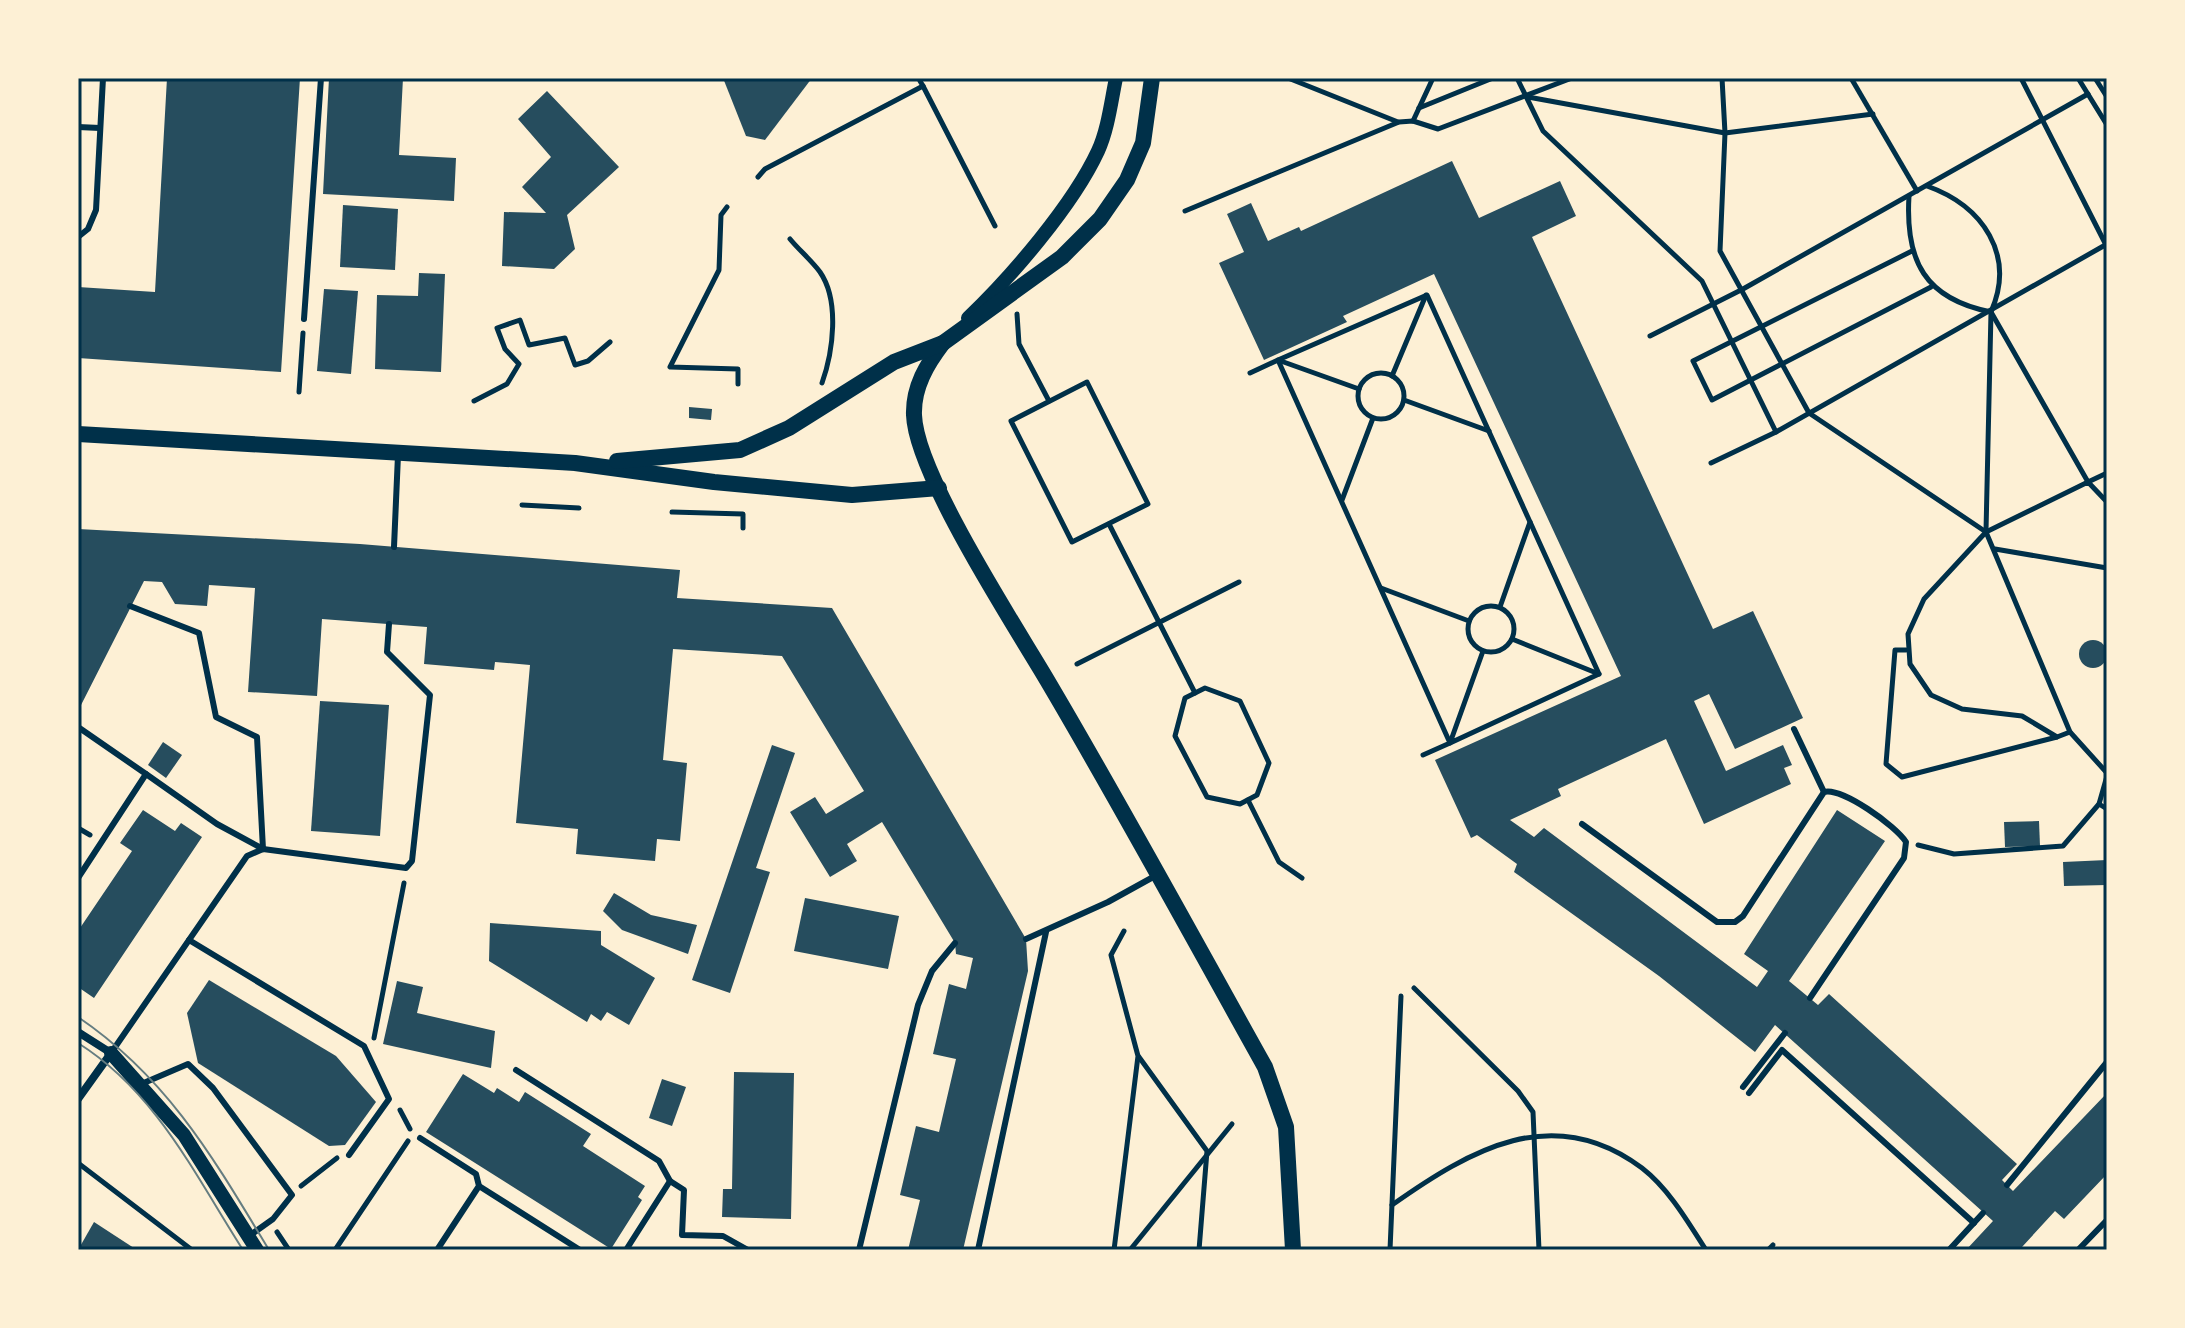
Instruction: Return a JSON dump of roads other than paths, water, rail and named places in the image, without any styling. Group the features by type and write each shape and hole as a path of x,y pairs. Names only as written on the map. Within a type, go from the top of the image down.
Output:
{"main road":[{"path":"575,463 740,450 789,428 894,362 943,343 1062,257 1100,219 1127,180 1143,143 1152,78"},
{"path":"943,343 922,374 914,415 917,436 939,488 1265,1067 1277,1096 1289,1146 1293,1250"},
{"path":"78,434 575,463 714,482 852,495 939,488"}],"street":[{"path":"943,343 983,304 1039,239 1081,180 1099,149 1116,78"},
{"path":"78,1032 111,1053 184,1135 257,1250"},
{"path":"78,1099 111,1053"}],"lane":[{"path":"78,237 88,229 96,210 103,78"},
{"path":"304,319 321,78"},
{"path":"78,127 100,128"},
{"path":"394,547 398,453"},
{"path":"130,606 199,633 216,717 257,737 263,849"},
{"path":"78,727 217,824 263,849 406,868 412,861 430,695 387,652 389,624"},
{"path":"1794,729 1824,792"},
{"path":"78,878 146,774"},
{"path":"1582,824 1717,922 1725,924 1743,916 1824,792"},
{"path":"1810,998 1904,858 1906,842 1897,831 1840,792 1824,792"},
{"path":"111,1053 247,856 263,849"},
{"path":"1026,939 1046,932 1158,874"},
{"path":"978,1250 1046,932"},
{"path":"189,940 364,1046 389,1099 349,1155"},
{"path":"859,1250 918,1005 932,971 955,943"},
{"path":"1743,1087 1785,1033"},
{"path":"1749,1093 1782,1050 1974,1223"},
{"path":"2007,1185 2107,1062"},
{"path":"139,1085 188,1064 213,1088 292,1195 273,1219 249,1236"},
{"path":"516,1070 659,1161 670,1181 684,1190 682,1235 723,1236 748,1250"},
{"path":"1753,1073 1760,1079"},
{"path":"420,1138 476,1174 479,1186 580,1250"},
{"path":"626,1250 670,1181"},
{"path":"437,1250 479,1186"},
{"path":"1949,1250 1983,1213"},
{"path":"2078,1250 2107,1220"}],"tram line":[{"path":"78,1017 138,1066 187,1122 269,1250"},
{"path":"78,1043 106,1063 152,1110 190,1164 243,1250"}]}
